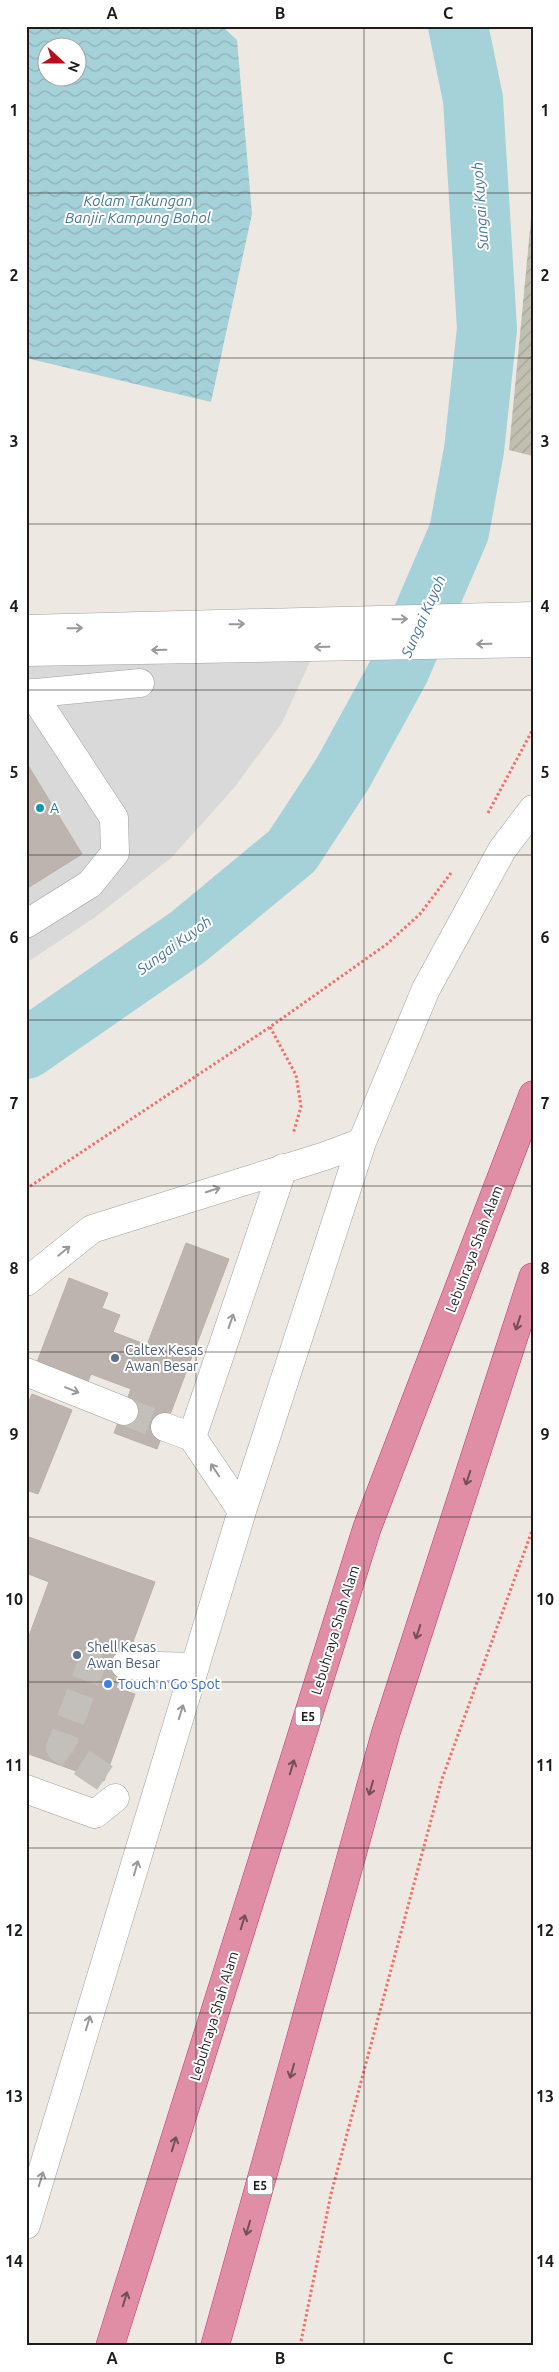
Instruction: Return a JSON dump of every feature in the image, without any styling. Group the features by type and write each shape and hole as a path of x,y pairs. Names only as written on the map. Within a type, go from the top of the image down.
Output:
{"highway":[{"name":"Lebuhraya Shah Alam","path":"110,2346 367,1528 533,1095"},
{"name":"E5","path":"215,2346 386,1732 533,1277"}],"street":[{"path":"26,629 533,616"},
{"path":"26,652 533,643"},
{"path":"26,924 90,884 115,853 114,818 29,694 140,683"},
{"path":"26,2225 242,1511 362,1142 426,989 502,850 533,809"},
{"path":"26,1282 92,1228 325,1156 362,1142"},
{"path":"192,1437 283,1168"},
{"path":"26,1372 124,1411"},
{"path":"165,1427 192,1437 242,1511"},
{"path":"125,1665 195,1667"},
{"path":"26,1789 95,1814 110,1788 153,1806"}],"path":[{"path":"485,818 533,729"},
{"path":"26,1189 270,1027 387,944 420,914 453,871"},
{"path":"270,1027 296,1075 301,1107 283,1168"},
{"path":"300,2346 331,2194 442,1779 533,1528"}],"shaded area":[{"path":"533,198 533,456 509,450"},
{"path":"317,646 282,723 234,788 171,858 94,918 26,963 26,654"}],"water":[{"name":"Kolam Takungan Banjir Kampung Bohol","path":"26,26 222,26 237,40 252,214 211,402 26,358"}],"building":[{"name":"A","path":"26,762 82,854 26,889"},
{"name":"Caltex Kesas Awan Besar","path":"186,1243 229,1259 157,1449 114,1433 131,1389 91,1374 85,1389 34,1370 69,1278 108,1293 102,1308 120,1315 113,1332 147,1345"},
{"path":"32,1394 72,1410 38,1494 26,1490 26,1408"},
{"name":"Shell Kesas Awan Besar","path":"26,1536 155,1582 116,1688 135,1694 104,1781 26,1753 26,1644 49,1582 26,1573"}],"waterway":[{"name":"Sungai Kuyoh","path":"26,1049 188,937 292,851 343,773 400,669 459,532 474,450 487,329 473,99 458,26"}],"tunnel":[{"path":"124,1411 165,1427"},
{"path":"105,1778 60,1748 92,1663 125,1665"}],"place":[{"name":"A","path":"40,808"},
{"name":"Caltex Kesas Awan Besar","path":"115,1358"},
{"name":"Shell Kesas Awan Besar","path":"77,1655"},
{"name":"Touch n Go Spot","path":"108,1684"}]}
